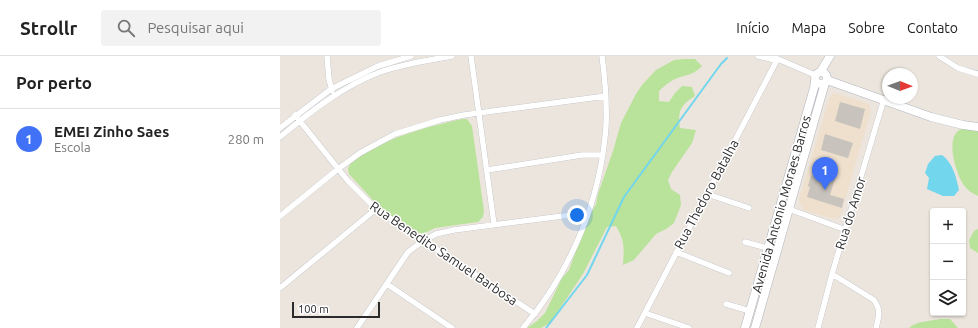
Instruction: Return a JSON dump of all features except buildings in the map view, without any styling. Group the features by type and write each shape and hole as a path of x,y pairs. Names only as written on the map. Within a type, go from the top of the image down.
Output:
{"street":[{"path":"328,56 328,79 331,89 335,95"},
{"path":"280,128 295,115 331,89 378,66 411,56"},
{"path":"280,137 335,95 380,72 429,58 452,56"},
{"path":"471,56 494,224"},
{"path":"523,328 556,283 587,217 597,184 603,155 606,125 606,96 602,56"},
{"path":"758,56 777,60 817,76 826,74 826,82"},
{"path":"771,56 777,60"},
{"name":"Avenida Antonio Moraes Barros","path":"745,328 817,76 830,56"},
{"path":"939,56 958,68 978,74"},
{"name":"Rua Thedoro Batalha","path":"637,328 777,60"},
{"path":"817,76 821,84 826,82 882,98"},
{"name":"Avenida Antonio Moraes Barros","path":"755,328 826,82"},
{"path":"280,216 360,153 395,134 440,120 606,96"},
{"name":"Rua do Amor","path":"818,328 832,274 883,104"},
{"path":"897,104 943,121 978,127"},
{"name":"Rua Benedito Samuel Barbosa","path":"295,115 338,169 376,209 534,314"},
{"path":"487,170 582,155 603,155"},
{"path":"707,194 749,208"},
{"path":"780,206 846,230"},
{"path":"280,288 376,209"},
{"path":"357,328 408,252 423,241 446,232 494,224 563,216 577,215 587,217"},
{"path":"745,242 777,251"},
{"path":"676,252 729,272"},
{"path":"832,274 874,300 878,306 880,314 876,328"},
{"path":"387,284 452,328"},
{"path":"726,304 750,311"},
{"path":"645,313 689,328"}],"shaded area":[{"path":"834,93 864,102 869,105 871,111 840,217 837,219 804,210 799,200 828,103"}],"green space":[{"path":"695,59 702,66 692,73 673,80 659,91 659,101 669,102 682,86 692,87 695,96 686,102 681,109 679,117 680,128 696,130 692,143 668,180 671,189 680,195 681,205 674,223 656,234 634,260 623,265 624,249 621,236 616,226 607,227 583,274 550,323 541,328 527,328 545,313 562,278 569,270 584,225 596,204 621,123 636,94 656,70 674,60"},
{"path":"467,119 472,126 484,211 483,217 478,222 435,228 425,233 419,233 381,209 349,174 348,169 353,161 385,143 410,133"},
{"path":"978,128 978,196 966,188 963,184 953,157 952,149 954,136 959,130"},
{"path":"978,229 978,253 970,248 969,240 974,231"},
{"path":"940,319 950,319 958,328 909,328 920,323"}],"water":[{"path":"942,155 949,162 957,180 959,190 954,196 943,196 927,189 929,178 925,173 928,164 935,156"}],"waterway":[{"path":"546,328 587,275 624,197 721,64 727,58"}],"place":[{"name":"EMEI Zinho Saes","path":"825,190"}]}
